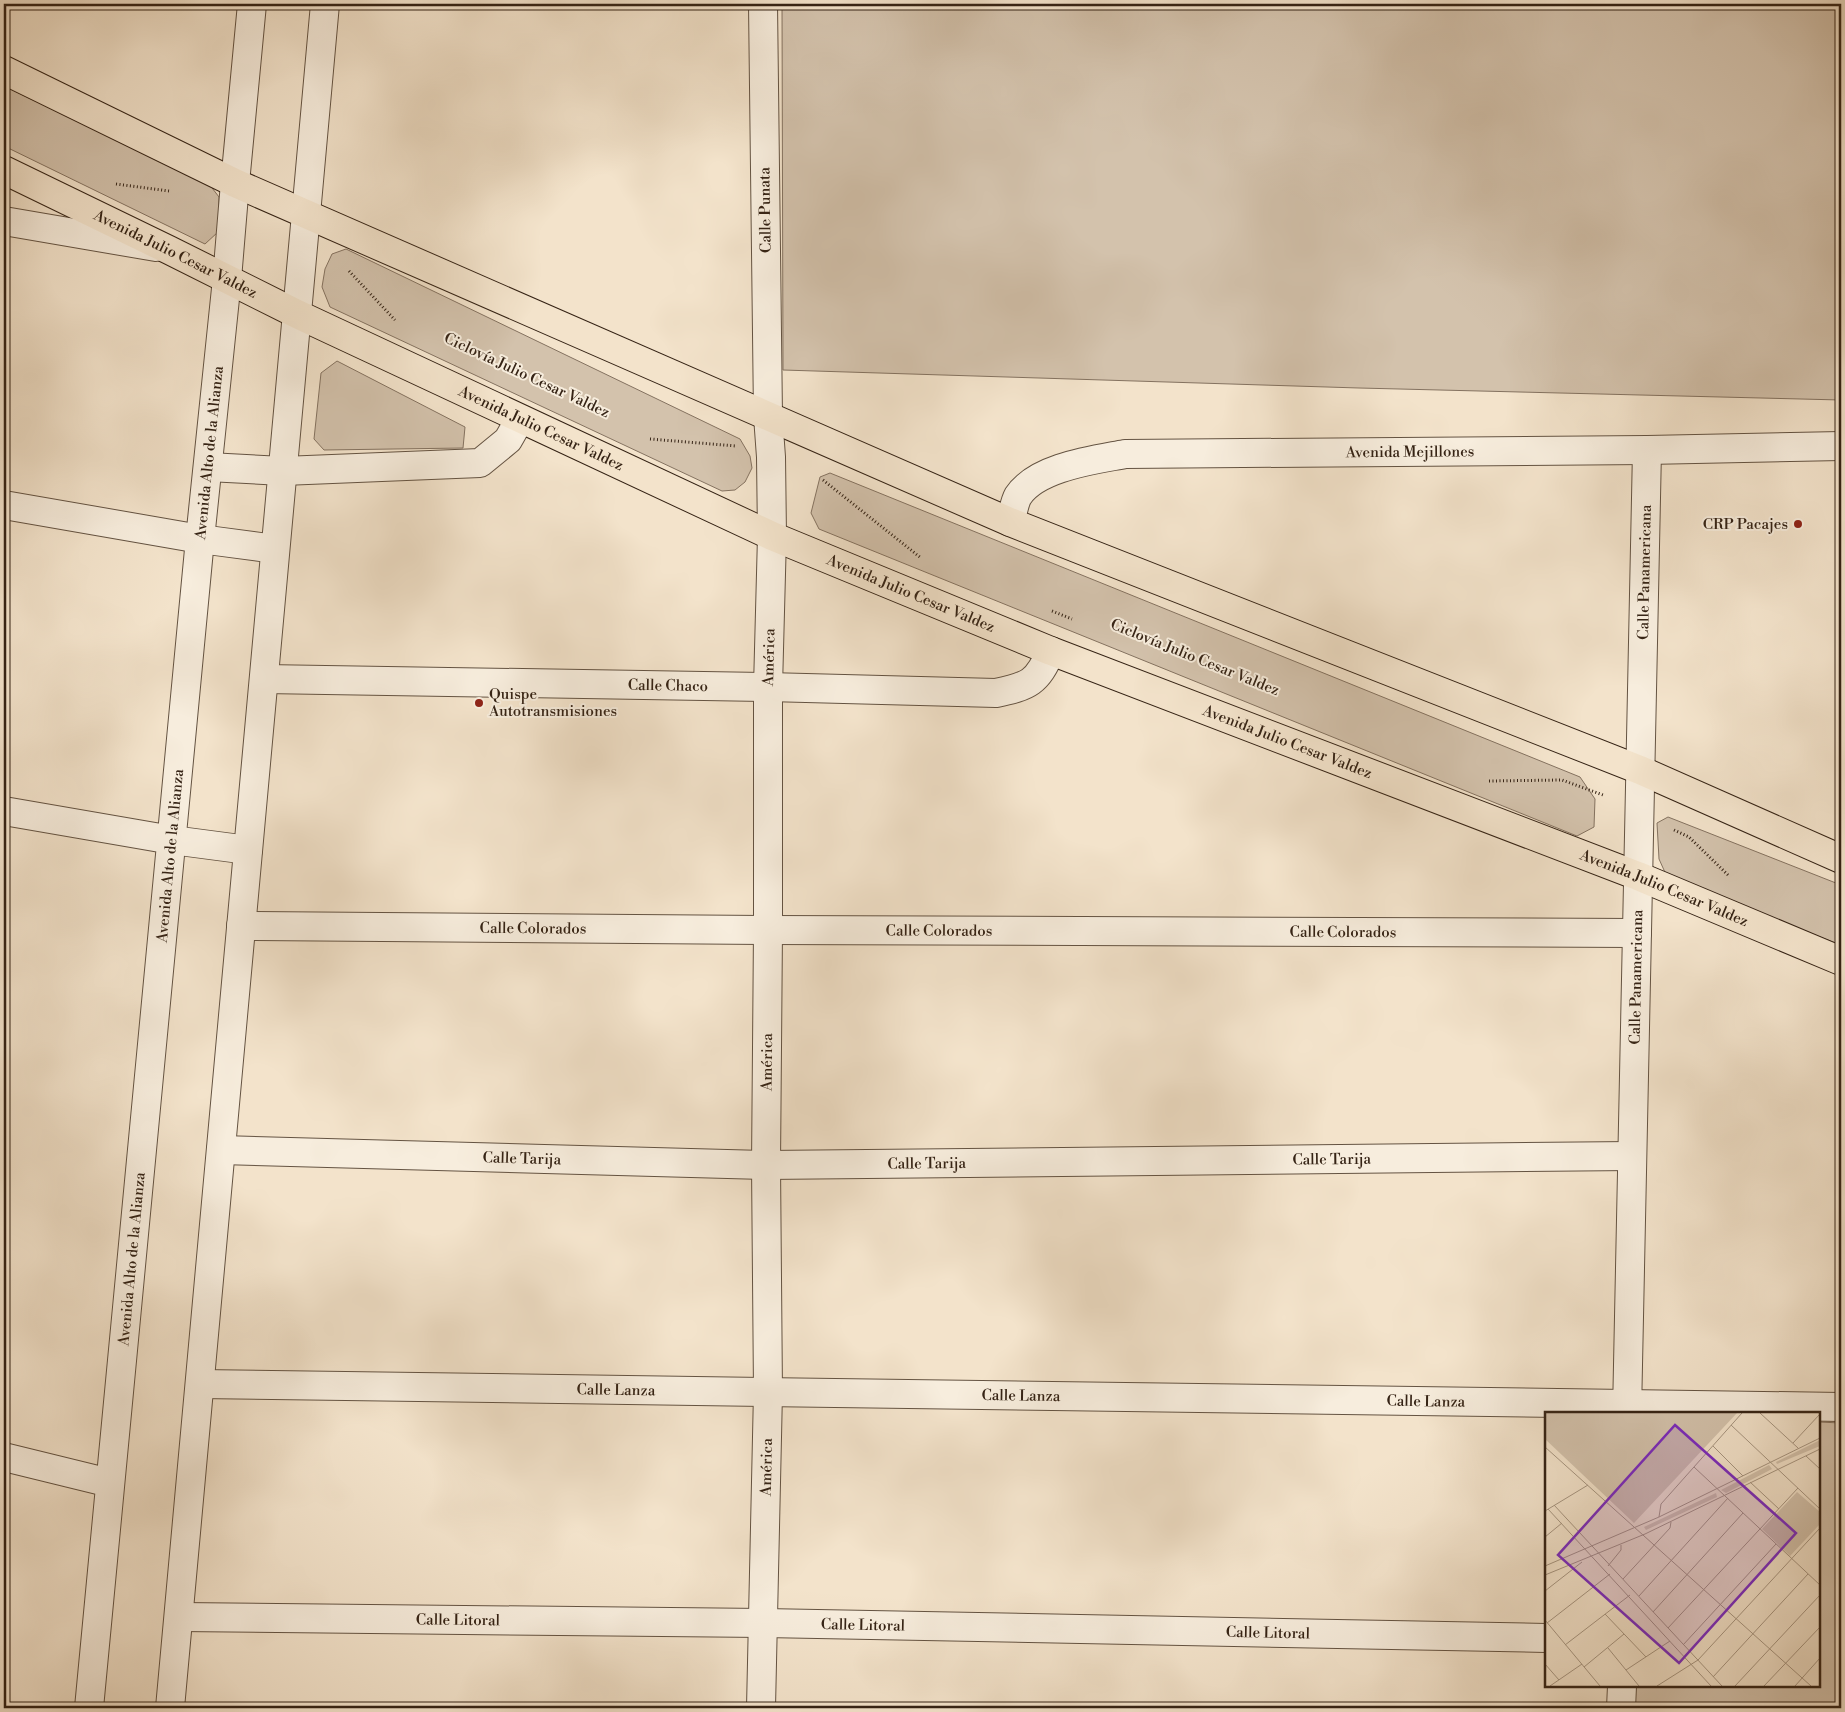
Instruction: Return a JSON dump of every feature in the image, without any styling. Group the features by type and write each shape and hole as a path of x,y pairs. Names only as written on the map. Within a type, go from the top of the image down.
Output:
{"main road":[{"path":"4,70 235,183 1010,522 1640,770 1841,859"},
{"name":"Avenida Julio Cesar Valdez","path":"4,170 297,314 772,536 1051,651 1638,876 1841,962"}],"street":[{"name":"Avenida Alto de la Alianza","path":"89,1708 252,4"},
{"path":"170,1708 325,4"},
{"name":"Calle Punata","path":"763,4 768,416"},
{"path":"4,221 170,250"},
{"name":"América","path":"761,1708 768,1392 766,1165 768,687 772,536 771,457 768,416"},
{"path":"208,467 283,471 480,463 508,440 520,419"},
{"name":"Avenida Mejillones","path":"1010,522 1018,496 1038,478 1066,466 1125,454 1647,450 1841,446"},
{"name":"Calle Panamericana","path":"1627,1409 1647,450"},
{"path":"4,505 275,550"},
{"name":"Calle Chaco","path":"264,679 768,687 996,693 1022,687 1038,676 1051,651"},
{"path":"4,811 172,840 248,850"},
{"name":"Calle Colorados","path":"241,926 1637,933"},
{"name":"Calle Tarija","path":"221,1150 766,1165 1632,1156"},
{"name":"Calle Lanza","path":"200,1384 768,1392 1627,1409 1841,1407"},
{"path":"4,1457 110,1483"},
{"name":"Calle Litoral","path":"179,1617 764,1623 1545,1638"},
{"path":"1622,1687 1622,1708"}],"path":[{"path":"111,183 170,191"},
{"path":"345,268 398,323"},
{"path":"650,439 745,447"},
{"path":"820,477 922,559"},
{"path":"1050,611 1078,622"},
{"path":"1481,781 1562,780 1588,790"}],"shaded area":[{"path":"782,4 1841,4 1841,400 1359,388 783,370"},
{"path":"4,86 209,184 219,197 218,232 205,244 4,146"},
{"path":"346,249 740,439 750,456 752,468 745,482 735,490 722,491 330,307 322,287 325,269 332,254"},
{"path":"337,361 465,427 463,448 324,450 314,439 321,373"},
{"path":"830,473 1580,777 1595,799 1594,827 1577,836 819,529 811,513 820,477"},
{"path":"1668,817 1841,885 1841,945 1668,879 1659,859 1657,823"},
{"path":"1820,1422 1841,1423 1841,1708 1630,1708 1630,1687 1820,1687"}],"place":[{"name":"CRP Pacajes","path":"1798,524"},
{"name":"Quispe Autotransmisiones","path":"479,703"}]}
